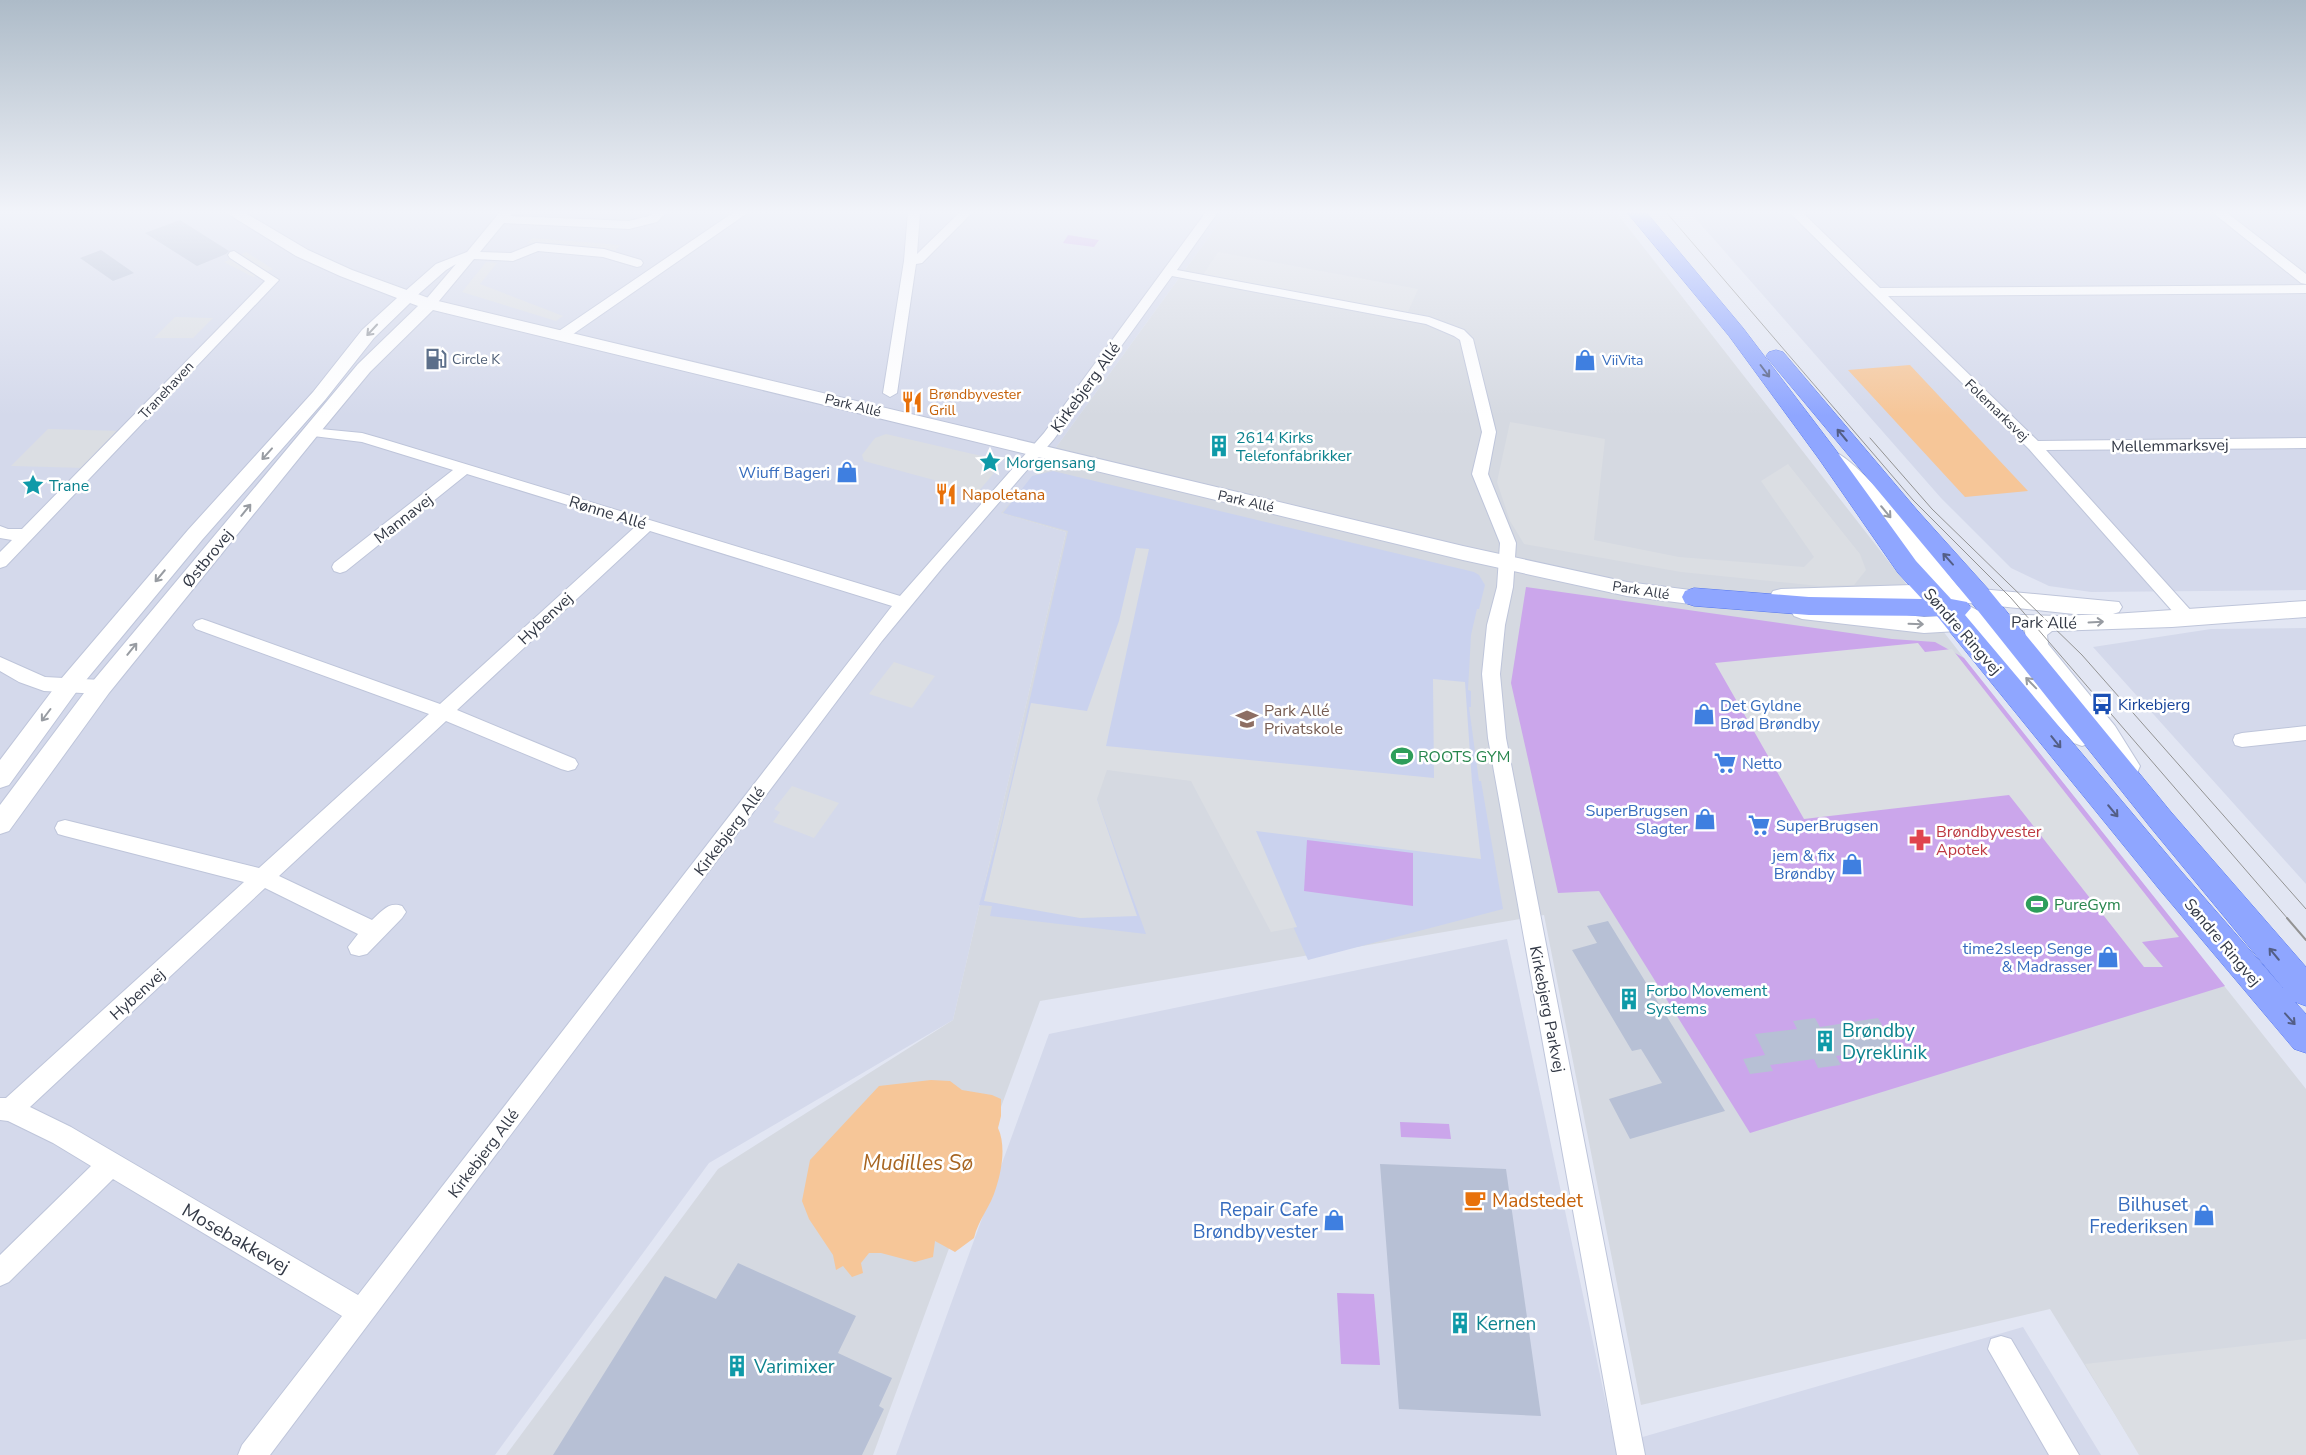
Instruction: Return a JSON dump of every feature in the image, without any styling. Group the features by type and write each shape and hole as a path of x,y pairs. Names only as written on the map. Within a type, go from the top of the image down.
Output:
{"main road":[{"name":"Søndre Ringvej","path":"1693,280 1736,332 1827,454 1898,556 1964,608 2161,820 2306,991"},
{"name":"Søndre Ringvej","path":"1710,280 1909,515 1964,608 2201,916 2306,1038"},
{"path":"1694,598 1809,606 1964,608"}],"street":[{"name":"Tranehaven","path":"0,562 273,280"},
{"name":"Park Allé","path":"368,280 428,304 684,364 1036,451 1508,563 1627,589 1694,598"},
{"path":"408,296 427,280"},
{"path":"428,304 448,280"},
{"path":"561,336 644,280"},
{"path":"890,393 907,280"},
{"name":"Kirkebjerg Allé","path":"252,1455 903,603 1050,436 1163,280"},
{"name":"Kirkebjerg Parkvej","path":"1211,280 1430,321 1459,333 1466,339 1489,432 1480,474 1508,543 1505,587 1496,625 1491,674 1497,738 1631,1455"},
{"name":"Folemarksvej","path":"1863,280 2034,446 2183,613"},
{"path":"1875,292 2306,289"},
{"name":"Østbrovej","path":"0,778 69,685 195,535 319,396 368,334 408,296"},
{"name":"Østbrovej","path":"0,824 101,687 310,432 364,368 428,304"},
{"name":"Rønne Allé","path":"310,432 362,438 466,468 903,603"},
{"name":"Mellemmarksvej","path":"2034,446 2306,443"},
{"name":"Mannavej","path":"340,567 466,468"},
{"name":"Hybenvej","path":"5,1110 264,878 648,524"},
{"path":"0,531 4,534 28,535"},
{"name":"Park Allé","path":"1964,608 2074,606 2183,613"},
{"name":"Park Allé","path":"1964,608 2047,624 2183,613 2306,609"},
{"path":"2047,624 2035,632 2037,646 2107,732 2161,820"},
{"path":"202,625 443,712 568,764"},
{"path":"0,663 25,677 44,684 101,687"},
{"path":"2242,740 2306,733"},
{"path":"66,828 264,878 375,932"},
{"path":"359,947 395,912"},
{"name":"Mosebakkevej","path":"5,1110 62,1135 361,1312"},
{"path":"0,1273 110,1164"},
{"path":"2001,1348 2065,1455"}],"shaded area":[{"path":"0,280 1178,280 1038,472 1002,513 1066,532 953,1020 709,1163 495,1455 0,1455"},
{"path":"472,280 483,280 480,284 563,316 556,321 462,292"},
{"path":"1178,280 1669,280 1964,658 2306,1089 2306,1455 2140,1455 2050,1309 1641,1405 1544,915 1040,1001 873,1455 506,1455 718,1169 953,1020 1066,532 1001,513 1038,472"},
{"path":"1229,280 1369,280 1418,289 1407,314"},
{"path":"1750,280 2306,280 2306,590 2091,592 2049,586 2011,568 1941,498"},
{"path":"175,317 213,318 193,338 154,338"},
{"path":"1510,422 1605,439 1594,540 1679,557 1804,567 1814,557 1761,481 1788,464 1860,554 1866,570 1854,585 1819,586 1681,572 1524,544 1510,521 1497,482"},
{"path":"48,429 123,431 86,468 11,466"},
{"path":"886,434 986,457 983,463 994,473 978,492 864,461 862,455 875,438"},
{"name":"Park Allé Privatskole","path":"1053,471 1474,572 1479,575 1485,585 1471,635 1468,690 1471,691 1471,707 1469,707 1479,781 1481,781 1503,909 1308,960 1236,798 1237,770 1099,761 1097,799 1146,934 990,916 992,906 979,905 1002,822 1068,531 1003,513 1032,476"},
{"path":"1136,548 1149,549 1106,746 1434,778 1433,679 1465,682 1472,782 1481,859 1256,831 1297,927 1271,932 1191,781 1107,770 1097,799 1137,916 1080,918 984,901 1031,703 1087,711 1119,621"},
{"path":"1526,587 1892,639 1935,642 1964,658 2225,986 1750,1133 1599,891 1558,893 1511,683"},
{"path":"2306,628 2306,884 2093,647 2211,629"},
{"path":"1918,643 1925,652 1952,649 2179,937 2142,942 2163,967 2144,967 2009,795 1804,819 1715,663"},
{"path":"894,662 935,676 912,708 869,694"},
{"path":"792,786 839,803 814,838 773,822 780,812 774,809"},
{"path":"1307,840 1413,853 1413,906 1304,891"},
{"path":"1507,939 1615,1445 2023,1327 2101,1455 896,1455 1049,1034"},
{"path":"1400,1122 1449,1124 1451,1139 1401,1137"},
{"path":"1337,1293 1374,1294 1380,1365 1341,1364"},
{"path":"2306,1339 2306,1455 2139,1455 2085,1364"}],"water":[{"path":"1910,365 2028,491 1965,497 1848,370"},
{"name":"Mudilles Sø","path":"931,1080 950,1081 962,1090 992,1095 1001,1099 1001,1116 998,1128 1002,1142 1000,1173 994,1195 978,1225 974,1238 955,1252 935,1241 933,1257 915,1262 881,1253 869,1253 861,1263 863,1273 852,1277 843,1266 836,1270 833,1255 809,1219 802,1201 810,1160 879,1086"}],"building":[{"name":"Forbo Movement Systems","path":"1608,921 1725,1111 1630,1139 1609,1099 1662,1083 1641,1049 1632,1051 1572,950 1597,943 1587,926"},
{"name":"Brøndby Dyreklinik","path":"1815,1018 1820,1027 1878,1018 1895,1048 1836,1056 1841,1065 1818,1068 1814,1059 1770,1065 1773,1071 1750,1074 1743,1059 1765,1055 1755,1034 1797,1029 1793,1021"},
{"name":"Kernen","path":"1380,1164 1506,1169 1541,1416 1399,1409"},
{"name":"Varimixer","path":"738,1263 856,1316 838,1353 892,1378 879,1406 884,1409 862,1455 553,1455 665,1276 716,1299"}],"tram line":[{"path":"1724,280 1913,500 2011,598 2288,919"},
{"path":"1870,438 1932,509 2082,655 2306,909"},
{"path":"2287,918 2306,940"}],"place":[{"name":"Circle K","path":"436,359"},
{"name":"ViiVita","path":"1585,360"},
{"name":"Brøndbyvester Grill","path":"912,402"},
{"name":"2614 Kirks Telefonfabrikker","path":"1219,446"},
{"name":"Morgensang","path":"990,462"},
{"name":"Wiuff Bageri","path":"847,472"},
{"name":"Trane","path":"33,485"},
{"name":"Napoletana","path":"946,494"},
{"name":"Kirkebjerg","path":"2102,704"},
{"name":"Det Gyldne Brød Brøndby","path":"1704,714"},
{"name":"Park Allé Privatskole","path":"1247,719"},
{"name":"ROOTS GYM","path":"1402,756"},
{"name":"Netto","path":"1725,763"},
{"name":"SuperBrugsen Slagter","path":"1705,819"},
{"name":"SuperBrugsen","path":"1759,825"},
{"name":"Brøndbyvester Apotek","path":"1920,840"},
{"name":"jem & fix Brøndby","path":"1852,864"},
{"name":"PureGym","path":"2037,904"},
{"name":"time2sleep Senge & Madrasser","path":"2108,957"},
{"name":"Forbo Movement Systems","path":"1629,999"},
{"name":"Brøndby Dyreklinik","path":"1825,1041"},
{"name":"Madstedet","path":"1475,1200"},
{"name":"Bilhuset Frederiksen","path":"2204,1215"},
{"name":"Repair Cafe Brøndbyvester","path":"1334,1220"},
{"name":"Kernen","path":"1460,1323"},
{"name":"Varimixer","path":"737,1366"}]}
